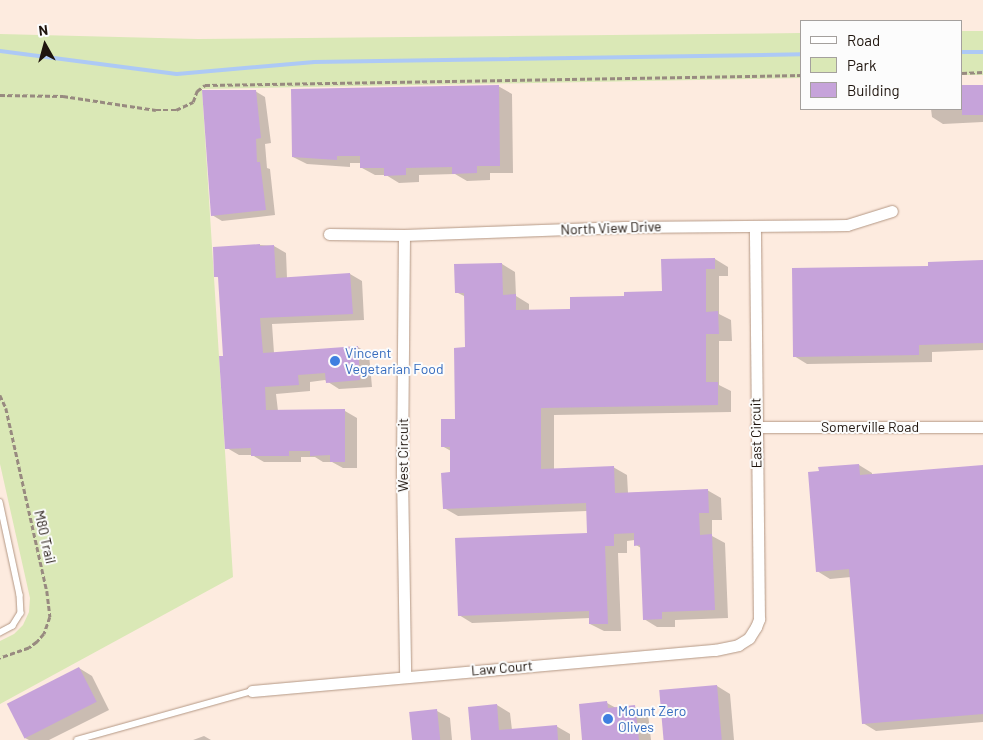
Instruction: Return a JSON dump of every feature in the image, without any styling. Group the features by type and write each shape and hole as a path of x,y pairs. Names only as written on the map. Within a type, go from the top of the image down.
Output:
{"street":[{"name":"North View Drive","path":"329,234 404,235 624,227 847,225 892,211"},
{"name":"East Circuit","path":"749,638 756,627 758,619 755,226"},
{"name":"West Circuit","path":"404,235 402,474 405,676"},
{"name":"Somerville Road","path":"756,428 983,427"},
{"name":"Law Court","path":"252,691 715,650 738,645 749,638"}],"lane":[{"path":"0,502 20,595 21,613 13,626 0,633"},
{"path":"77,740 252,691"}],"path":[{"path":"963,73 983,72"},
{"path":"0,95 63,96 156,110 176,110 193,102 197,91 205,85 800,75"},
{"name":"M80 Trail","path":"0,395 6,408 47,591 50,617 44,634 38,642 29,648 0,658"}],"green space":[{"path":"963,31 983,31 983,75 963,75"},
{"path":"800,33 800,78 202,89 233,577 0,704 0,641 14,634 23,625 29,612 30,598 0,464 0,34 198,39"}],"building":[{"path":"499,85 500,166 477,166 477,173 452,174 452,167 406,168 406,175 384,176 384,168 360,168 360,156 337,156 337,160 292,157 291,89"},
{"path":"963,85 983,85 983,115 962,115"},
{"path":"202,90 256,90 261,138 256,139 257,162 260,162 266,210 211,216"},
{"path":"260,244 260,246 274,245 276,278 350,273 353,314 260,318 263,353 358,346 360,380 326,383 325,373 298,375 299,385 265,387 266,410 345,409 345,462 330,462 330,455 310,456 310,451 289,451 289,456 251,456 251,448 225,449 219,356 223,356 218,277 214,277 213,247"},
{"path":"715,258 715,269 706,269 706,312 718,311 719,334 706,334 706,382 718,382 718,405 541,408 541,469 614,466 615,493 708,489 709,513 699,513 700,535 712,534 715,610 662,612 662,619 643,620 640,545 634,546 634,533 614,534 614,546 605,546 608,624 589,624 589,611 458,616 455,538 587,533 586,503 443,509 441,473 450,472 450,447 441,447 441,419 455,419 454,348 465,347 464,293 455,293 454,264 502,263 503,295 516,294 516,310 570,309 570,297 624,296 624,292 662,291 661,259"},
{"path":"983,260 983,343 919,345 919,355 793,357 792,268 928,266 928,262"},
{"path":"859,464 860,475 983,465 983,714 862,724 849,569 816,572 808,472 819,471 818,467"},
{"path":"79,667 97,702 25,739 7,704"},
{"path":"717,685 722,740 664,740 659,690"},
{"name":"Mount Zero Olives","path":"607,701 608,708 635,705 639,740 582,740 579,704"},
{"path":"497,704 499,730 557,725 558,740 471,740 468,707"},
{"path":"437,709 440,740 412,740 409,712"}],"waterway":[{"path":"0,51 177,74 314,62 800,54"},
{"path":"963,52 983,52"}],"place":[{"name":"Vincent Vegetarian Food","path":"335,361"},
{"name":"Mount Zero Olives","path":"608,719"}]}
